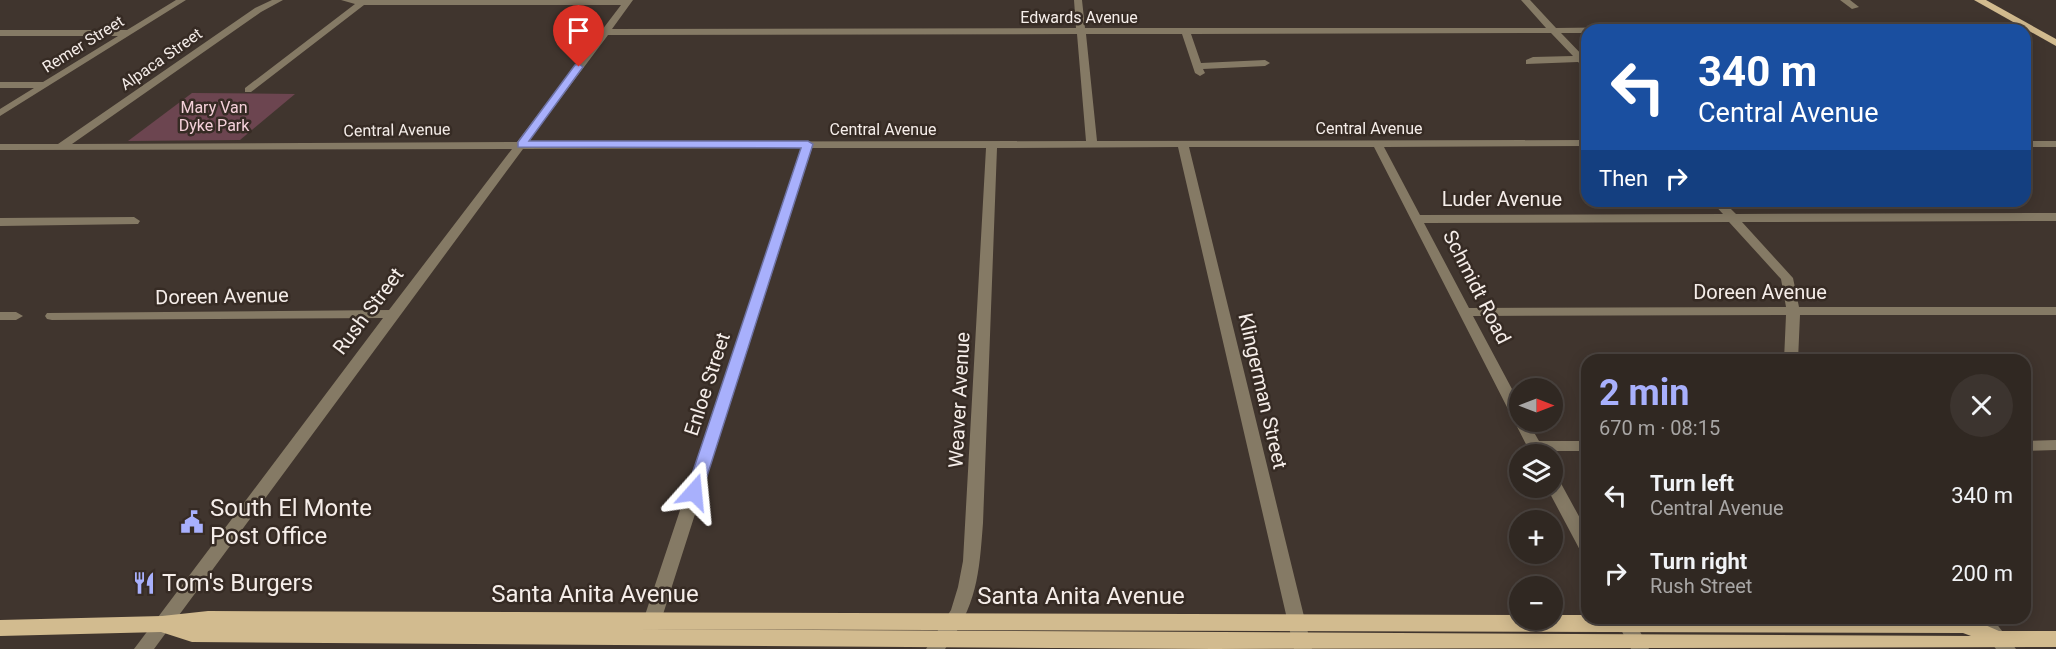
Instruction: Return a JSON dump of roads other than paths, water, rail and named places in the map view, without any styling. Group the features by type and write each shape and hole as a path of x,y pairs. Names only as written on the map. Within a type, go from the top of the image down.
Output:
{"main road":[{"path":"1966,0 2010,24"},
{"path":"1979,0 2022,24"},
{"path":"2031,29 2056,43"},
{"path":"2031,36 2056,50"},
{"name":"Santa Anita Avenue","path":"0,628 162,624 192,634 650,628 955,621 1300,637"},
{"name":"Santa Anita Avenue","path":"650,628 938,644 1632,633 1983,645 2056,639"}],"street":[{"name":"Remer Street","path":"0,113 182,0"},
{"name":"Alpaca Street","path":"62,147 258,10 279,0"},
{"path":"345,0 629,1"},
{"path":"1078,0 1092,144"},
{"path":"1525,0 1581,60"},
{"path":"1844,0 1855,7"},
{"path":"248,90 363,1"},
{"name":"Rush Street","path":"143,649 629,1"},
{"name":"Edwards Avenue","path":"606,32 1581,30"},
{"path":"1186,32 1199,70 1265,63"},
{"path":"0,33 128,33"},
{"path":"1529,62 1533,60 1581,63"},
{"path":"0,85 46,85"},
{"name":"Schmidt Road","path":"1377,143 1509,399"},
{"name":"Central Avenue","path":"6,147 1581,143"},
{"name":"Enloe Street","path":"650,628 808,144"},
{"name":"Weaver Avenue","path":"938,644 955,621 966,590 974,531 992,144"},
{"name":"Klingerman Street","path":"1183,144 1300,637"},
{"path":"2031,144 2056,144"},
{"path":"0,154 6,147"},
{"path":"1723,207 1787,278 1793,294 1791,354"},
{"name":"Luder Avenue","path":"1416,219 2056,218"},
{"path":"0,222 134,221"},
{"name":"Doreen Avenue","path":"1464,312 2056,311"},
{"name":"Doreen Avenue","path":"51,316 393,314"},
{"path":"0,316 16,316"},
{"path":"1563,448 1581,446"},
{"path":"2031,446 2056,446"},
{"path":"1561,498 1581,536"},
{"path":"1986,624 2002,644"}],"place":[{"name":"South El Monte Post Office","path":"192,522"},
{"name":"Tom's Burgers","path":"144,583"}],"park label":[{"name":"Mary Van Dyke Park","path":"214,116"}]}
